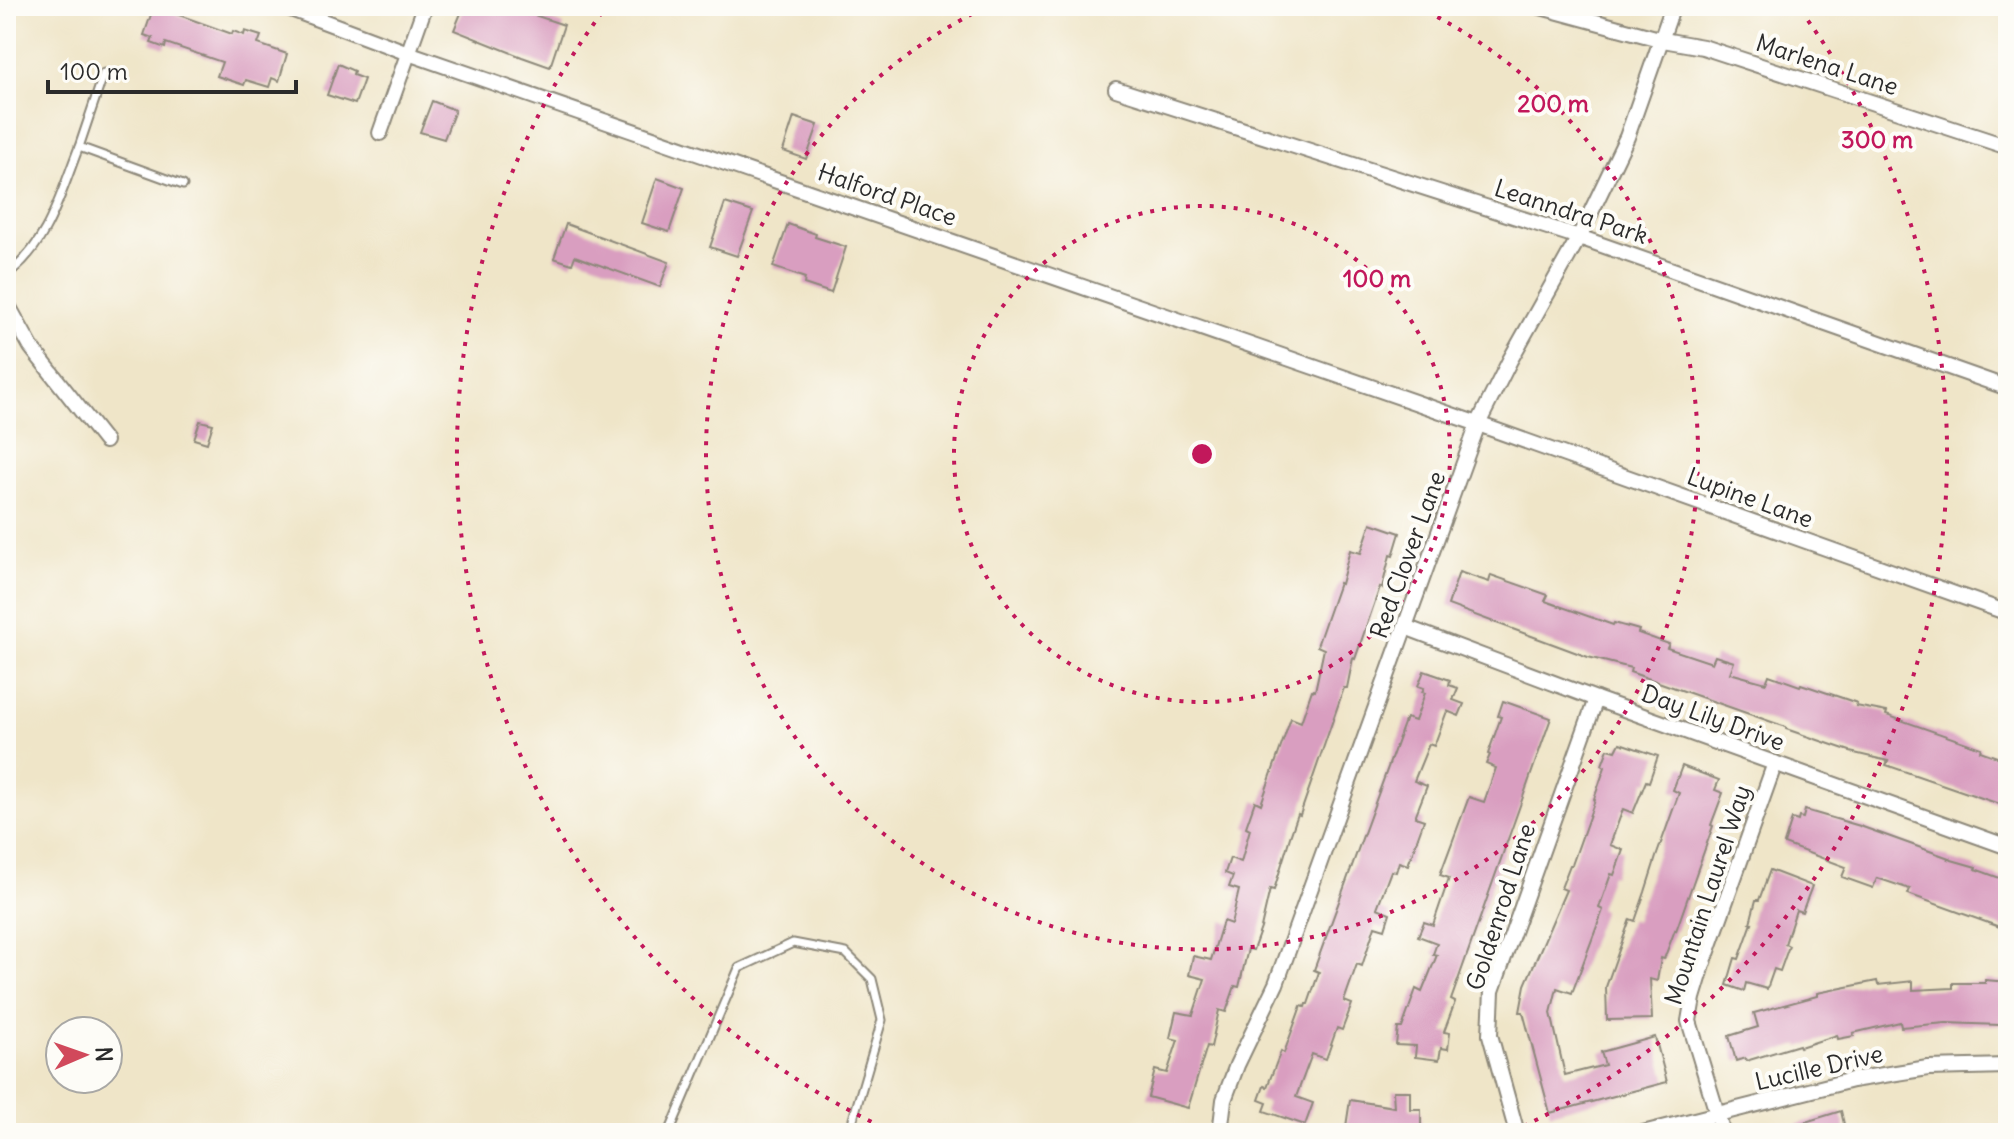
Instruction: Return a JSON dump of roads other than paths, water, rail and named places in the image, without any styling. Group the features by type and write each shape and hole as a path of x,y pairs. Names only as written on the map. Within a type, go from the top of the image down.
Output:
{"street":[{"name":"Halford Place","path":"283,6 408,53 1478,424"},
{"path":"380,133 425,6"},
{"name":"Marlena Lane","path":"1537,6 1663,40 1703,47 2008,147"},
{"name":"Red Clover Lane","path":"1220,1133 1224,1100 1237,1065 1276,984 1478,424 1579,237 1627,137 1673,6"},
{"name":"Leanndra Park","path":"1116,89 1579,237 2008,388"},
{"path":"6,302 31,347 105,441"},
{"name":"Lupine Lane","path":"1478,424 2008,613"},
{"name":"Day Lily Drive","path":"1405,627 2008,847"},
{"name":"Goldenrod Lane","path":"1517,1133 1490,1035 1492,991 1596,699"},
{"name":"Mountain Laurel Way","path":"1723,1133 1689,1021 1703,965 1775,763"},
{"name":"Lucille Drive","path":"1643,1133 1852,1080 1928,1068 2008,1066"}],"lane":[{"path":"6,275 32,252 58,201 104,73"},
{"path":"79,147 183,185"},
{"path":"669,1133 739,968 793,943 846,953 872,979 882,1020 853,1119 852,1133"}]}
